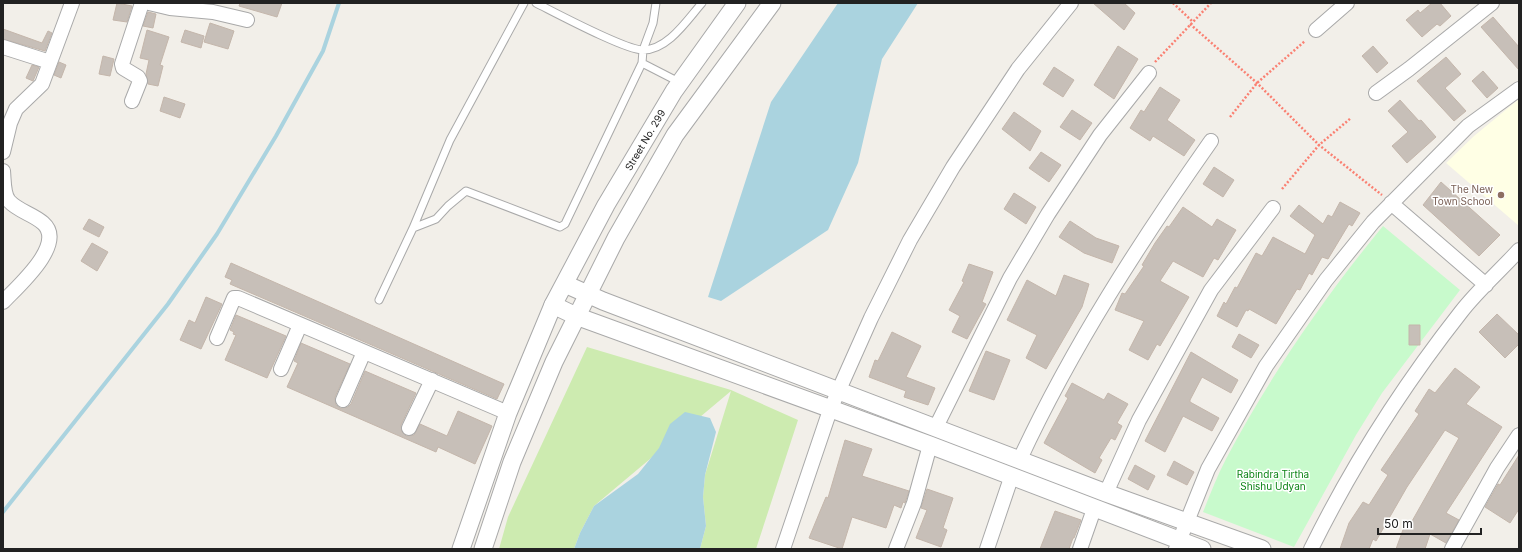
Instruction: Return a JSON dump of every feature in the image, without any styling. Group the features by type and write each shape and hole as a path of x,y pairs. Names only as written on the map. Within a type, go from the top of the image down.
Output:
{"street":[{"path":"3,152 10,123 16,109 42,84 72,3"},
{"path":"132,101 140,81 138,77 123,68 122,64 142,3"},
{"path":"149,3 170,8 204,7 247,20"},
{"name":"Street No. 299","path":"461,549 508,413 553,305 606,205 680,82 737,3"},
{"path":"482,549 512,462 554,362 616,238 675,135 772,3"},
{"path":"783,549 830,410 871,318 907,247 953,167 1018,69 1071,3"},
{"path":"1316,30 1347,3"},
{"path":"1376,93 1409,69 1492,3"},
{"path":"3,47 50,62"},
{"path":"936,427 1010,278 1048,214 1100,135 1151,69"},
{"path":"1178,545 1208,469 1266,366 1326,280 1391,203 1468,126 1519,89"},
{"path":"1020,459 1066,372 1123,271 1159,214 1211,141"},
{"path":"3,178 9,201 44,223 48,230 49,245 44,256 3,302"},
{"path":"1391,203 1486,285"},
{"path":"1106,493 1139,420 1211,290 1273,208"},
{"path":"1311,549 1337,496 1378,427 1461,312 1519,250"},
{"path":"565,284 1106,493 1262,549"},
{"path":"217,338 234,298 508,413"},
{"path":"553,305 576,316 930,446 1094,509 1178,545 1202,549"},
{"path":"281,370 300,325"},
{"path":"343,400 364,352"},
{"path":"409,428 432,380"},
{"path":"1452,549 1497,468 1519,435"},
{"path":"896,549 914,503 930,446"},
{"path":"987,549 1011,478"},
{"path":"1080,549 1094,509"}],"lane":[{"path":"379,300 450,140 524,3"},
{"path":"536,3 619,42 643,50 662,43 672,37 702,3"},
{"path":"412,228 436,220 448,206 466,191 560,227 565,224 642,63 643,50 653,23 656,3"},
{"path":"642,63 680,82"}],"path":[{"path":"1173,3 1193,22"},
{"path":"1151,69 1190,24 1211,3"},
{"path":"1190,24 1257,83 1319,145 1391,203"},
{"path":"1230,117 1257,83 1305,41"},
{"path":"1282,189 1319,145 1350,118"}],"shaded area":[{"name":"The New Town School","path":"1519,99 1519,226 1446,163 1474,136"}],"green space":[{"name":"Rabindra Tirtha Shishu Udyan","path":"1383,226 1460,290 1382,393 1356,435 1294,547 1203,512 1226,459 1279,368 1339,282"},
{"path":"587,347 731,390 798,420 756,549 700,549 706,526 703,497 705,475 731,391 594,506 580,533 574,549 499,549 508,517"}],"water":[{"path":"838,3 918,3 882,59 858,163 828,230 721,301 708,297 771,102"},
{"path":"685,412 710,418 716,432 705,475 703,497 706,526 700,549 574,549 580,533 594,506 638,474 659,448 670,424"}],"building":[{"path":"117,3 132,6 127,22 113,20"},
{"path":"240,3 282,3 277,17 239,6"},
{"path":"1093,3 1124,3 1135,13 1124,30"},
{"path":"1432,3 1440,3 1451,16 1440,26 1437,24 1422,37 1406,20 1418,10 1420,13"},
{"path":"148,12 156,14 153,28 143,26"},
{"path":"1493,17 1519,47 1519,70 1481,27"},
{"path":"210,23 234,31 228,49 204,42"},
{"path":"3,29 42,43 48,31 52,33 45,51 3,39"},
{"path":"147,30 169,37 160,65 163,66 158,86 148,84 146,74 149,60 140,58"},
{"path":"185,30 204,36 201,48 181,42"},
{"path":"1118,46 1138,59 1114,99 1094,85"},
{"path":"1373,46 1388,63 1377,73 1362,56"},
{"path":"103,56 114,59 110,76 99,74"},
{"path":"1446,57 1461,74 1445,88 1466,111 1454,121 1417,81"},
{"path":"59,62 66,65 61,78 54,75"},
{"path":"32,65 39,67 33,81 26,78"},
{"path":"1054,67 1074,80 1063,97 1043,84"},
{"path":"1483,71 1498,88 1487,98 1472,81"},
{"path":"1160,87 1180,100 1167,120 1195,140 1184,156 1153,136 1150,141 1130,128 1141,110 1144,112"},
{"path":"164,97 185,104 180,118 160,111"},
{"path":"1400,100 1436,137 1407,163 1392,146 1408,132 1388,111"},
{"path":"1072,110 1092,123 1080,140 1060,127"},
{"path":"1014,112 1041,131 1030,151 1002,129"},
{"path":"1041,152 1061,165 1049,182 1029,168"},
{"path":"1214,167 1234,180 1223,197 1203,184"},
{"path":"1441,182 1500,235 1479,256 1423,205"},
{"path":"1014,193 1036,207 1026,224 1004,209"},
{"path":"1340,202 1360,213 1352,226 1349,224 1328,259 1322,257 1312,275 1309,273 1300,290 1297,289 1276,324 1249,309 1248,311 1246,310 1237,327 1217,316 1224,302 1226,304 1235,287 1237,288 1256,253 1262,256 1273,237 1305,254 1315,235 1290,216 1299,205 1323,224 1328,215 1332,217"},
{"path":"1183,207 1212,227 1217,219 1236,230 1218,260 1214,258 1203,277 1173,261 1160,281 1189,297 1160,346 1157,344 1148,360 1129,350 1144,321 1115,310 1122,293 1125,294 1144,266 1142,265 1155,243 1167,226 1169,227"},
{"path":"89,219 104,227 99,237 83,229"},
{"path":"1070,221 1096,238 1119,246 1112,263 1084,253 1059,237"},
{"path":"92,243 108,252 97,271 81,261"},
{"path":"231,263 504,384 497,399 230,284 232,280 225,277"},
{"path":"969,264 993,272 982,302 986,304 967,339 952,332 960,316 949,310 964,282 962,281"},
{"path":"1064,275 1089,284 1082,307 1046,369 1026,358 1037,335 1007,320 1027,280 1056,296"},
{"path":"206,297 222,304 201,349 180,340 189,320 195,323"},
{"path":"1497,314 1519,335 1519,344 1505,358 1479,332"},
{"path":"236,315 286,336 267,378 225,360 236,335 230,330"},
{"path":"1409,325 1420,325 1420,345 1409,345"},
{"path":"892,332 921,346 906,377 935,388 928,405 904,397 906,391 869,377 875,360 878,361"},
{"path":"1239,334 1259,345 1251,358 1232,347"},
{"path":"301,343 350,364 335,397 336,405 340,408 348,407 351,404 365,371 416,393 401,425 402,432 406,436 414,435 420,424 447,436 458,411 492,426 475,464 438,447 436,452 287,387 298,363 294,361"},
{"path":"986,351 1010,360 994,400 969,391"},
{"path":"1191,352 1238,380 1231,393 1202,377 1190,402 1219,418 1212,431 1183,416 1165,452 1145,441"},
{"path":"1455,368 1480,387 1466,404 1502,427 1446,513 1459,520 1446,543 1430,534 1425,549 1396,549 1404,527 1407,530 1459,438 1445,430 1407,487 1376,541 1373,539 1369,549 1340,549 1349,523 1363,502 1369,505 1388,475 1381,470 1419,414 1415,411 1429,389 1435,393"},
{"path":"1072,383 1104,400 1108,393 1128,404 1117,423 1122,426 1115,440 1111,438 1099,458 1102,460 1095,473 1044,443 1068,398 1065,396"},
{"path":"845,440 872,449 862,476 909,491 905,503 903,502 901,508 894,505 886,528 852,517 842,549 809,538 826,497 828,498"},
{"path":"1519,455 1519,509 1510,523 1485,507 1498,484 1500,485"},
{"path":"1174,461 1194,472 1187,485 1167,475"},
{"path":"1135,465 1155,476 1148,490 1128,479"},
{"path":"927,489 953,498 943,528 947,530 941,547 916,538 927,510 921,508"},
{"path":"1055,511 1081,520 1074,538 1069,549 1040,549"}],"waterway":[{"path":"3,512 168,304 217,234 276,136 323,51 339,3"}],"place":[{"name":"The New Town School","path":"1501,195"}]}
